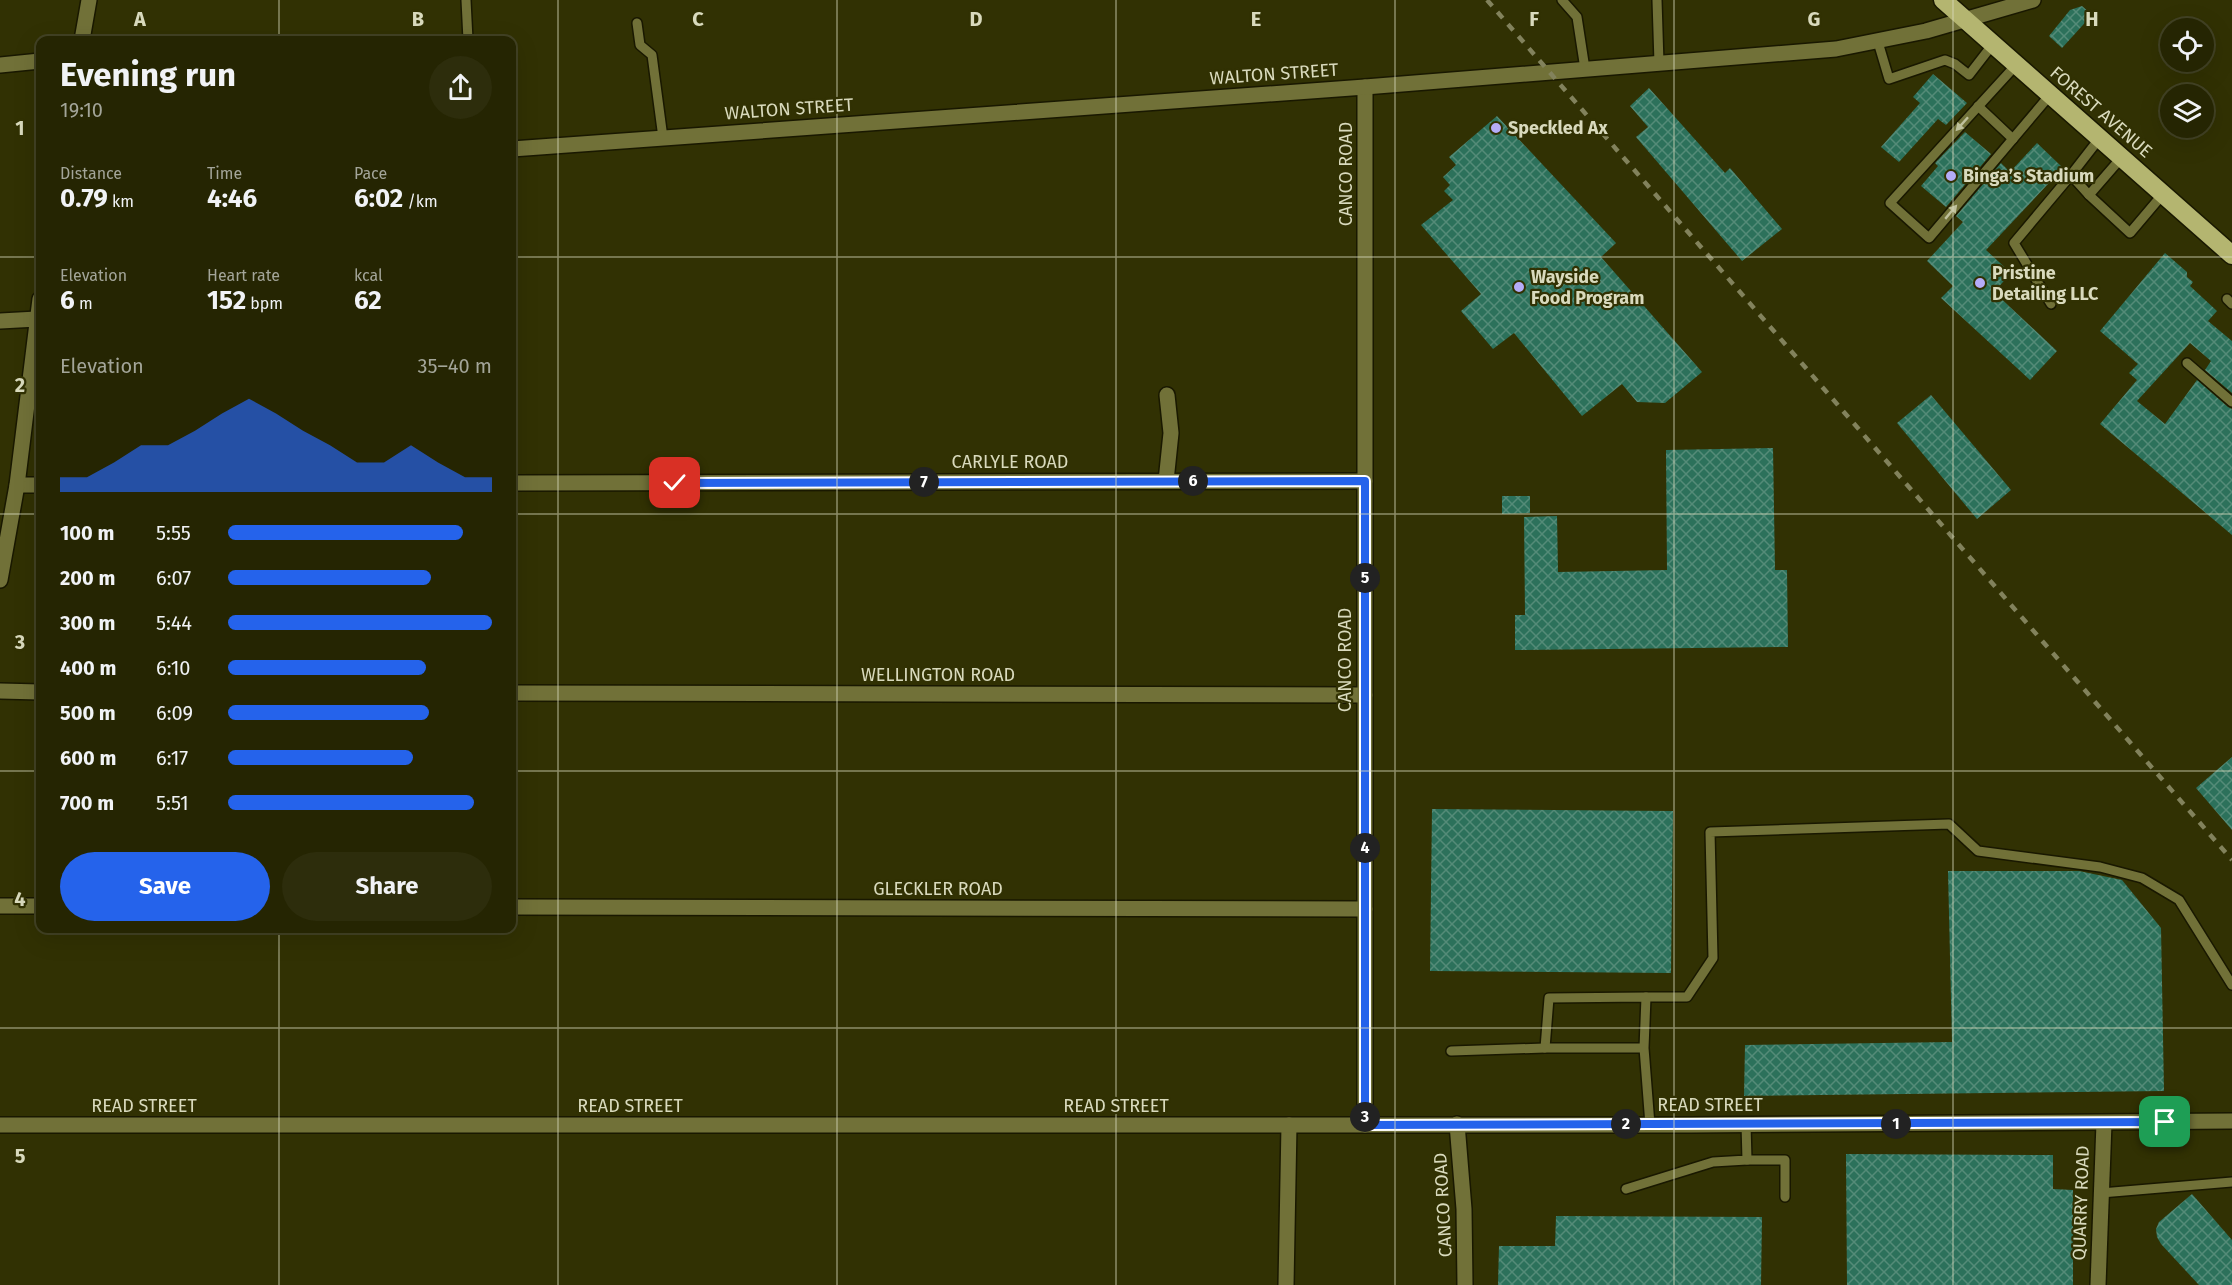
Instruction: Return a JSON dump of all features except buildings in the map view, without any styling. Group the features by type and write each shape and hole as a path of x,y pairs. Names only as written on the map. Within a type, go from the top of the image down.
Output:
{"highway":[{"name":"FOREST AVENUE","path":"1943,0 2232,255"}],"street":[{"path":"83,36 89,0"},
{"name":"WALTON STREET","path":"516,149 1365,87 1836,49 1878,42 1967,21 2033,0"},
{"path":"0,64 36,61"},
{"name":"CANCO ROAD","path":"1365,87 1365,1125"},
{"path":"0,321 36,319"},
{"path":"0,580 17,485 36,327"},
{"path":"1166,481 1171,433 1167,395"},
{"name":"CARLYLE ROAD","path":"516,483 1365,481"},
{"path":"17,485 36,485"},
{"path":"0,692 36,692"},
{"name":"WELLINGTON ROAD","path":"516,693 1365,695"},
{"path":"0,906 36,906"},
{"name":"GLECKLER ROAD","path":"516,907 1365,909"},
{"name":"READ STREET","path":"0,1125 1746,1125 2232,1121"},
{"name":"QUARRY ROAD","path":"2100,1282 2104,1123"},
{"name":"CANCO ROAD","path":"1457,1124 1464,1209 1465,1285"},
{"path":"1286,1285 1289,1125"}],"lane":[{"path":"466,0 468,36"},
{"path":"1562,0 1577,17 1585,69"},
{"path":"1657,0 1659,63"},
{"path":"637,23 640,45 652,55 663,138"},
{"path":"1878,42 1889,79 1945,60 1955,64 1969,75 1993,44"},
{"path":"2016,65 1890,203 1929,238 2050,95"},
{"path":"1978,106 2013,139"},
{"path":"2051,304 2014,243 2071,176 2098,139"},
{"path":"2090,195 2122,157"},
{"path":"2071,176 2130,233 2163,194"},
{"path":"2187,363 2232,402"},
{"path":"1545,1048 1549,998 1687,997 1713,958 1710,832 1949,824 1978,851 2100,867 2142,878 2179,900 2228,982 2232,985"},
{"path":"1646,997 1644,1048 1650,1125"},
{"path":"1451,1051 1644,1048"},
{"path":"1746,1125 1747,1160"},
{"path":"1626,1189 1713,1162 1785,1160 1785,1197"},
{"path":"2101,1193 2232,1182"}],"railway":[{"path":"1487,0 2232,860"}],"place":[{"name":"Speckled Ax","path":"1496,128"},
{"name":"Binga’s Stadium","path":"1951,176"},
{"name":"Pristine Detailing LLC","path":"1980,283"},
{"name":"Wayside Food Program","path":"1519,287"}],"route":[{"path":"675,483 1365,481 1365,1125 2165,1122"}]}
